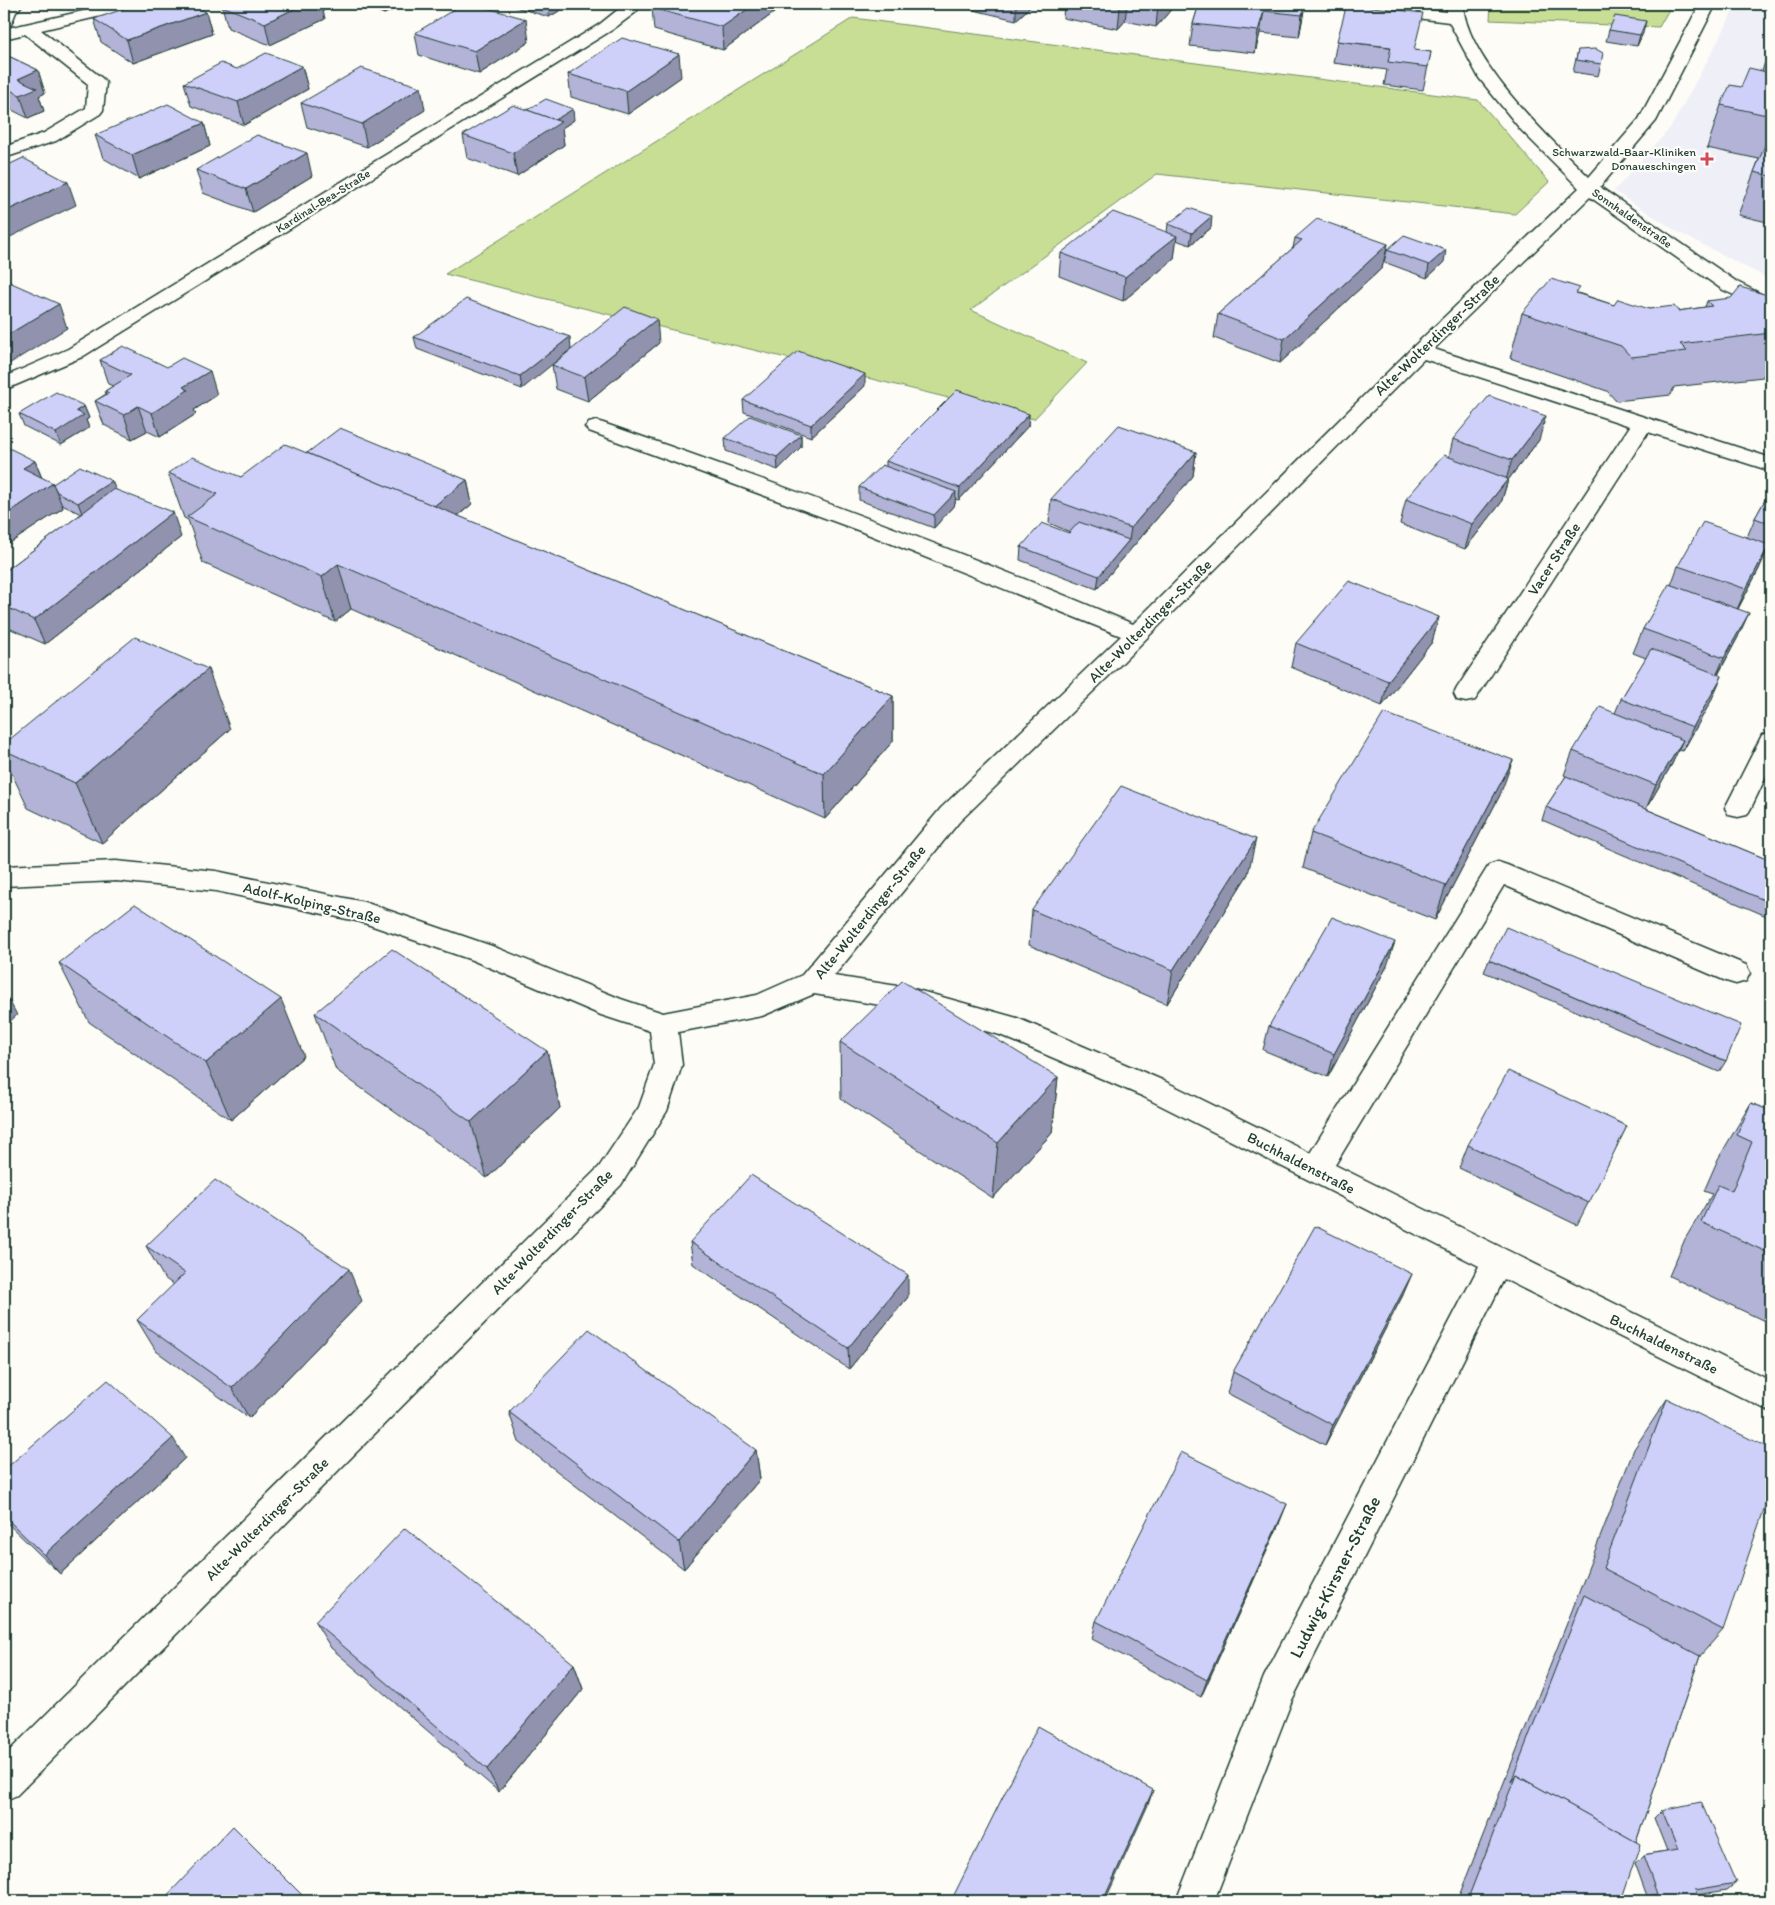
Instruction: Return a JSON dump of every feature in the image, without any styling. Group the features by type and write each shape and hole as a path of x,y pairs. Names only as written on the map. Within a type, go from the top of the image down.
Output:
{"street":[{"path":"4,24 8,10 15,4"},
{"path":"4,34 134,4"},
{"name":"Kardinal-Bea-Straße","path":"4,384 75,353 606,27 630,9 633,4"},
{"path":"1344,4 1455,11"},
{"name":"Alte-Wolterdinger-Straße","path":"4,1782 610,1176 652,1111 662,1083 668,1065 663,1024 762,1005 812,983 950,815 1136,634 1420,351 1589,188 1647,121 1708,4"},
{"name":"Sonnhaldenstraße","path":"1455,11 1484,74 1527,126 1589,188 1730,286 1771,306"},
{"path":"4,154 50,137 94,110 97,83 28,28"},
{"path":"1420,351 1771,465"},
{"name":"Vacer Straße","path":"1466,694 1643,423"},
{"path":"596,427 908,540 1136,634"},
{"path":"1738,808 1771,741"},
{"name":"Adolf-Kolping-Straße","path":"4,876 116,871 216,881 364,912 482,953 611,1007 663,1024"},
{"path":"1316,1170 1498,872 1736,973"},
{"name":"Buchhaldenstraße","path":"812,983 910,999 1007,1026 1152,1088 1497,1262 1771,1397"},
{"name":"Ludwig-Kirsner-Straße","path":"1195,1901 1277,1690 1497,1262"}],"shaded area":[{"name":"Schwarzwald-Baar-Kliniken Donaueschingen","path":"1736,4 1771,4 1771,280 1676,231 1614,191 1671,127 1724,30"}],"green space":[{"path":"1491,4 1672,4 1659,27 1490,20"},
{"path":"853,18 1478,100 1549,182 1515,214 1157,174 971,310 1087,363 1034,419 445,274"}],"building":[{"path":"138,4 192,4 206,12 127,40 94,19"},
{"path":"226,4 304,4 265,23 222,6"},
{"path":"463,4 473,4 526,19 475,51 415,33"},
{"path":"658,4 755,4 722,27 652,8"},
{"path":"1105,4 1122,4 1120,7"},
{"path":"1199,4 1305,4 1302,15 1264,11 1258,31 1193,24"},
{"path":"1347,4 1423,13 1414,50 1431,52 1428,67 1388,62 1391,47 1337,41"},
{"path":"1615,16 1646,21 1640,35 1609,30"},
{"path":"622,38 679,54 626,91 568,74"},
{"path":"1596,49 1603,53 1601,64 1576,60 1578,50"},
{"path":"266,53 302,66 238,102 184,83 221,63 237,69"},
{"path":"4,54 38,70 18,79 37,88 20,95 4,87"},
{"path":"361,68 421,87 362,124 301,103"},
{"path":"1749,68 1771,73 1771,116 1721,105 1730,85 1741,87"},
{"path":"546,99 573,109 555,120 527,110"},
{"path":"168,104 204,123 132,155 95,135"},
{"path":"513,105 561,122 513,153 463,135"},
{"path":"1771,131 1771,176 1754,172"},
{"path":"257,135 307,153 246,189 196,170"},
{"path":"23,158 68,182 4,212 4,167"},
{"path":"1189,208 1212,216 1192,233 1168,224"},
{"path":"1113,212 1177,236 1125,277 1061,253"},
{"path":"1317,219 1388,244 1284,339 1218,314 1302,240 1295,238"},
{"path":"1404,235 1446,250 1429,265 1387,250"},
{"path":"1551,279 1580,288 1576,293 1614,305 1618,299 1649,309 1674,306 1678,311 1712,306 1707,301 1731,298 1740,287 1771,296 1771,333 1680,344 1687,351 1631,357 1621,346 1522,313"},
{"path":"7,281 59,304 4,337 4,283"},
{"path":"466,299 570,337 520,376 414,337"},
{"path":"625,307 657,319 584,377 552,365"},
{"path":"123,346 167,367 182,358 210,371 183,387 188,390 152,413 138,406 124,415 95,401 109,393 105,391 131,375 100,360"},
{"path":"798,351 865,374 811,425 743,400"},
{"path":"957,390 1029,414 960,488 886,461"},
{"path":"56,392 84,406 76,411 84,415 56,433 19,414"},
{"path":"1489,396 1546,416 1512,460 1453,439"},
{"path":"750,416 801,435 777,457 725,438"},
{"path":"1119,425 1196,452 1131,528 1051,499"},
{"path":"340,428 467,480 434,506 307,453"},
{"path":"285,444 893,696 824,774 338,564 322,577 187,517 218,494 168,473 192,457 241,477"},
{"path":"9,448 35,461 23,468 53,483 4,516 4,452"},
{"path":"1444,455 1508,479 1472,524 1406,499"},
{"path":"882,465 956,492 934,515 859,487"},
{"path":"80,466 112,481 78,503 57,492 53,484"},
{"path":"114,489 173,512 34,620 4,606 4,572"},
{"path":"1771,489 1771,524 1755,518"},
{"path":"1079,522 1129,540 1099,576 1021,547 1042,523 1069,533"},
{"path":"1703,522 1769,545 1746,589 1678,566"},
{"path":"1349,581 1439,617 1388,681 1296,643"},
{"path":"1669,584 1749,613 1724,658 1643,629"},
{"path":"135,637 208,669 75,783 4,750 4,744"},
{"path":"1651,649 1722,676 1693,727 1621,699"},
{"path":"1600,707 1683,740 1656,785 1573,751"},
{"path":"1384,713 1513,760 1446,885 1311,833"},
{"path":"1566,776 1771,861 1771,903 1546,807"},
{"path":"1121,786 1256,839 1173,970 1032,910"},
{"path":"135,904 281,999 206,1063 59,963"},
{"path":"1332,917 1395,942 1334,1054 1269,1026"},
{"path":"1506,927 1741,1025 1726,1061 1489,960"},
{"path":"392,949 547,1051 471,1122 315,1013"},
{"path":"902,981 1058,1077 998,1143 840,1042"},
{"path":"1508,1071 1627,1126 1589,1203 1468,1145"},
{"path":"1751,1103 1771,1111 1771,1254 1701,1222 1718,1185 1732,1191 1752,1142 1737,1135"},
{"path":"751,1175 908,1275 848,1348 690,1242"},
{"path":"215,1180 349,1269 232,1388 137,1320 185,1273 146,1246"},
{"path":"1315,1226 1412,1274 1333,1425 1233,1372"},
{"path":"589,1329 756,1450 679,1542 509,1412"},
{"path":"108,1380 173,1438 44,1555 4,1516 4,1470"},
{"path":"1667,1399 1771,1449 1771,1489 1723,1630 1603,1568"},
{"path":"1181,1452 1287,1504 1207,1680 1096,1621"},
{"path":"405,1528 574,1664 487,1769 315,1622"},
{"path":"1584,1595 1700,1656 1636,1842 1516,1775 1511,1782"},
{"path":"1038,1726 1153,1790 1103,1901 951,1901"},
{"path":"1516,1775 1640,1844 1621,1901 1467,1901"},
{"path":"1701,1802 1736,1883 1695,1890 1699,1901 1623,1901 1657,1894 1643,1855 1678,1849 1662,1810"},
{"path":"233,1826 308,1901 162,1901"}],"place":[{"name":"Schwarzwald-Baar-Kliniken Donaueschingen","path":"1707,159"}]}
